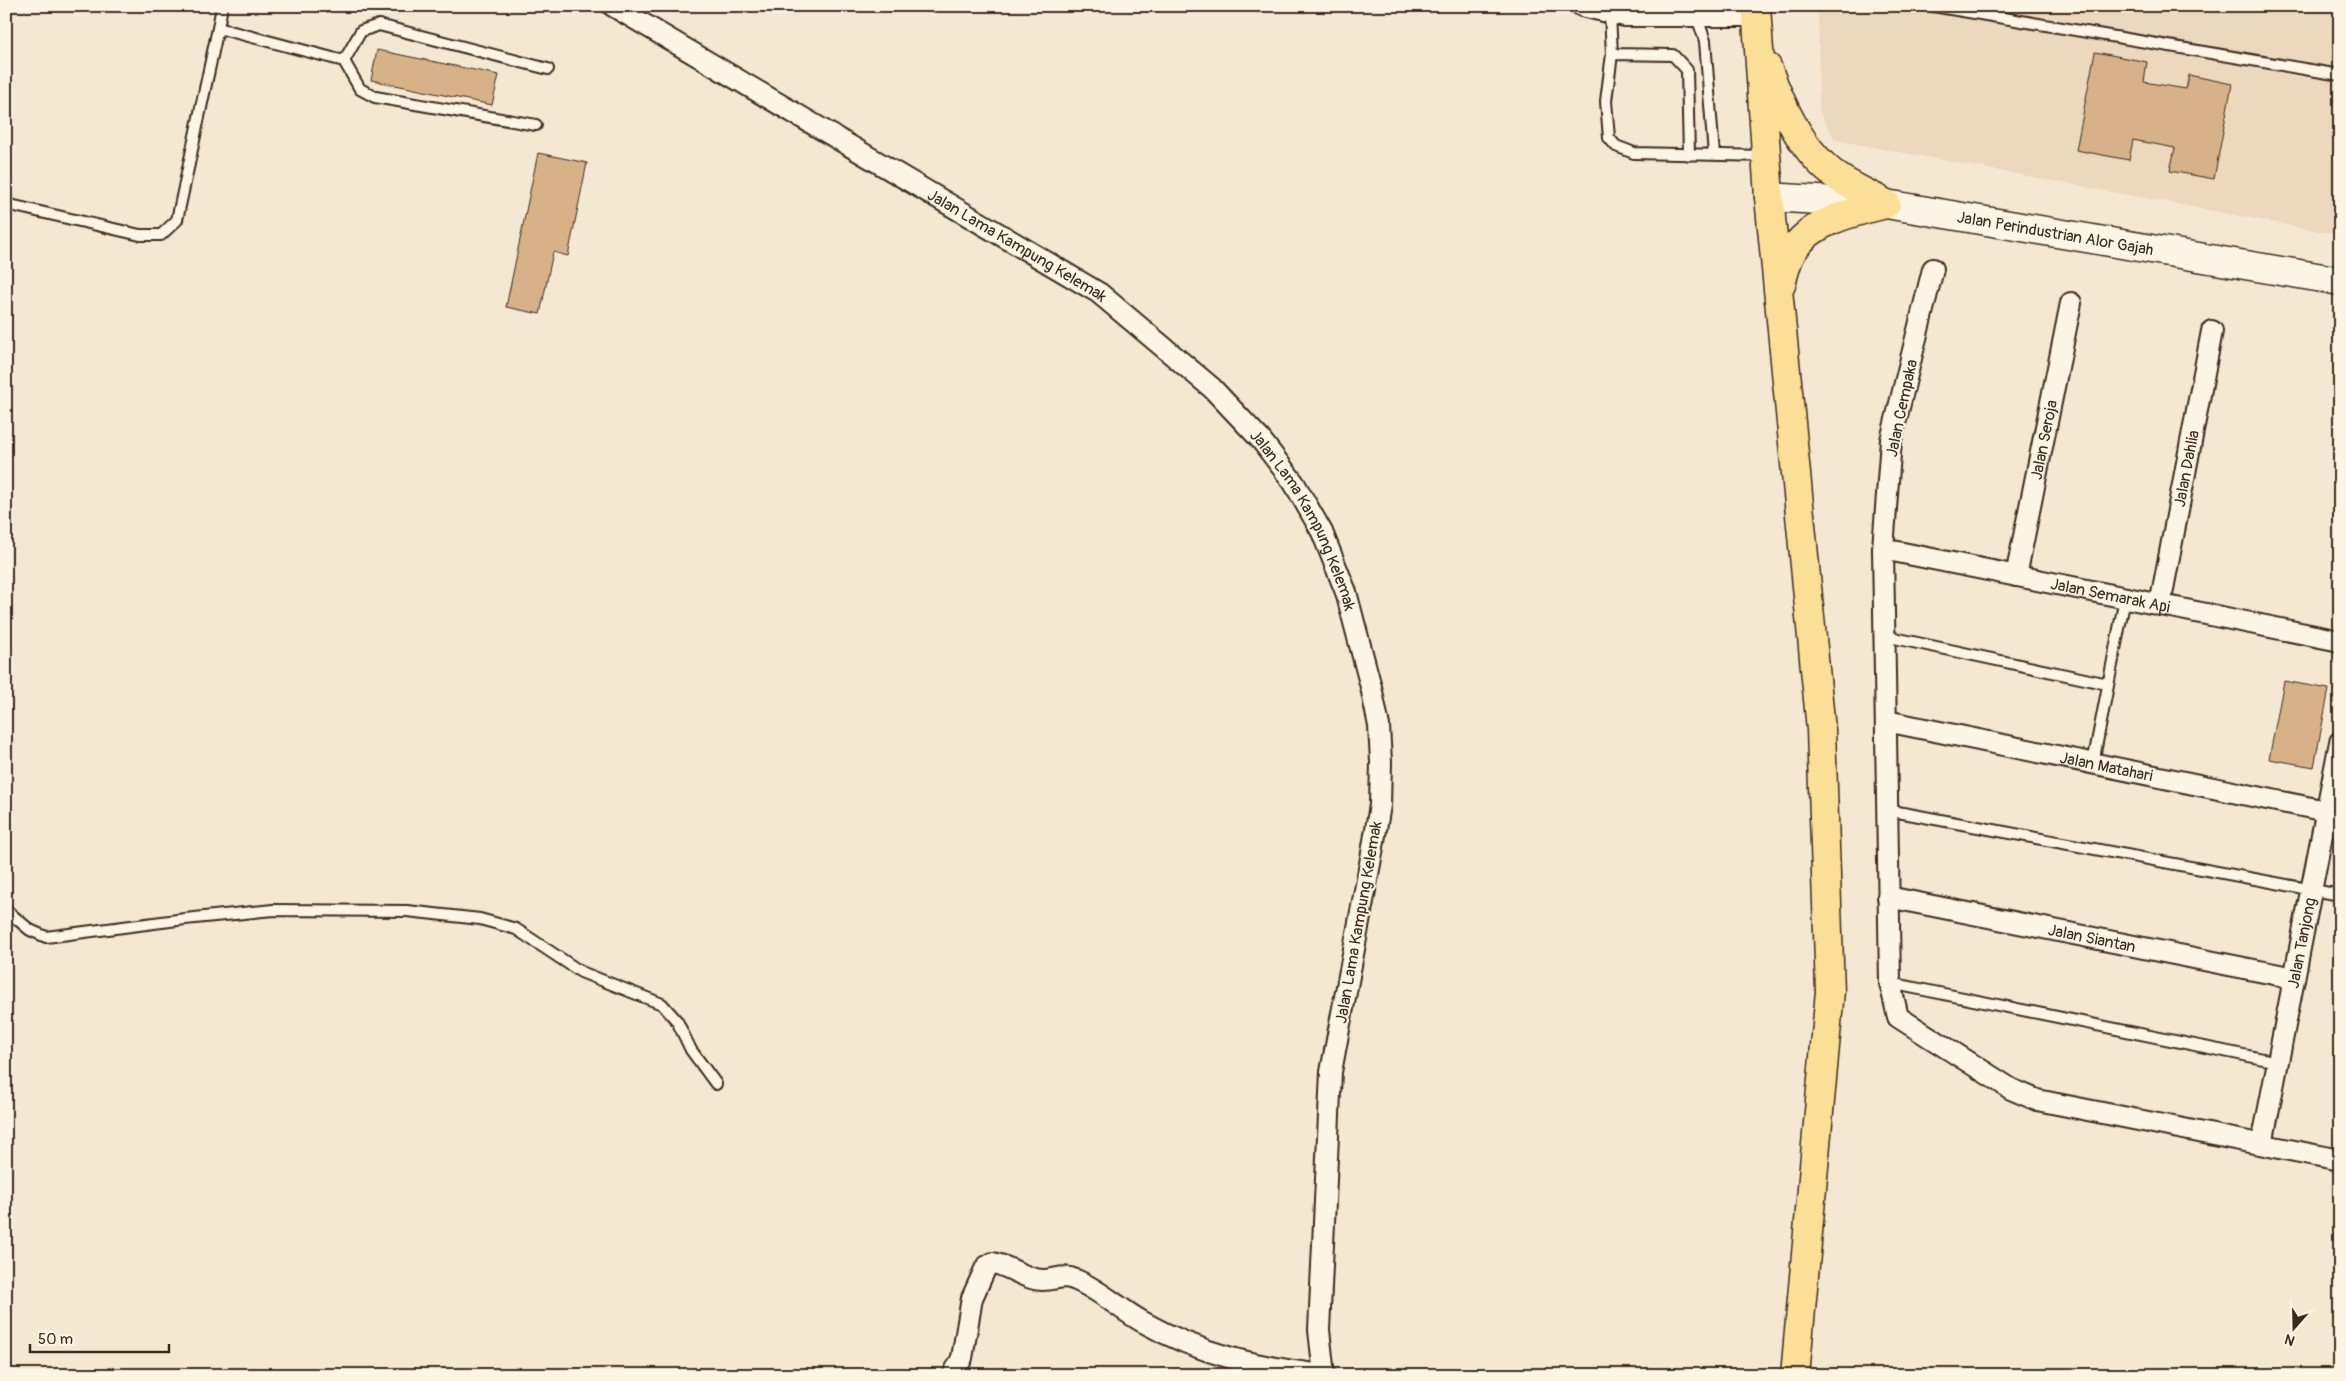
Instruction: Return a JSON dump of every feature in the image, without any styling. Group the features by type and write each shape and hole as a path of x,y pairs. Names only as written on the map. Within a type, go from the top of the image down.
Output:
{"main road":[{"path":"1756,11 1769,197 1821,730 1830,991 1795,1375"},
{"path":"1758,44 1774,85 1803,142 1818,160 1838,177 1886,204"},
{"path":"1778,296 1792,251 1809,233 1846,216 1886,204"}],"street":[{"name":"Jalan Lama Kampung Kelemak","path":"613,6 1099,293 1212,388 1261,440 1294,483 1322,532 1346,592 1371,687 1379,726 1381,762 1380,805 1331,1072 1319,1330 1324,1375"},
{"path":"1582,6 1620,12 1756,11"},
{"name":"Jalan Perindustrian Alor Gajah","path":"1769,197 1886,204 2340,281"},
{"name":"Jalan Cempaka","path":"1933,269 1891,440 1883,550 1890,983 1898,1017 2011,1089 2037,1100 2340,1160"},
{"name":"Jalan Seroja","path":"2016,576 2071,303"},
{"name":"Jalan Dahlia","path":"2160,605 2212,331"},
{"name":"Jalan Semarak Api","path":"1883,550 2340,641"},
{"name":"Jalan Matahari","path":"1886,721 2326,811"},
{"name":"Jalan Tanjong","path":"2262,1144 2340,742"},
{"name":"Jalan Siantan","path":"1888,897 2294,978"},
{"path":"953,1375 962,1358 972,1298 986,1267 993,1264 1042,1280 1060,1276 1078,1280 1130,1315 1167,1336 1199,1349 1268,1368 1324,1375"}],"lane":[{"path":"6,204 140,234 161,235 178,220 222,6"},
{"path":"1933,6 2340,75"},
{"path":"1697,11 1705,41 1714,155"},
{"path":"1620,12 1606,101 1609,138 1612,142 1624,151 1634,153 1766,156"},
{"path":"344,61 361,31 379,25 548,69"},
{"path":"218,28 344,61 360,89 375,97 536,125"},
{"path":"1612,54 1673,55 1687,70 1689,155"},
{"path":"2093,764 2125,598"},
{"path":"1884,636 2108,684"},
{"path":"1887,810 2340,895"},
{"path":"6,910 30,930 46,937 184,919 273,910 407,911 480,919 516,929 581,972 662,1004 677,1022 691,1050 716,1084"},
{"path":"1890,983 2278,1062"}],"shaded area":[{"path":"1818,6 2340,6 2340,235 1835,140 1819,111"}],"building":[{"path":"377,50 499,75 492,105 371,80"},
{"path":"2095,52 2147,62 2144,82 2186,89 2189,75 2232,84 2214,179 2170,171 2175,148 2133,140 2129,160 2076,150"},
{"path":"538,153 587,163 568,256 553,252 540,314 506,307"},
{"path":"2284,681 2329,689 2314,767 2269,759"}]}
